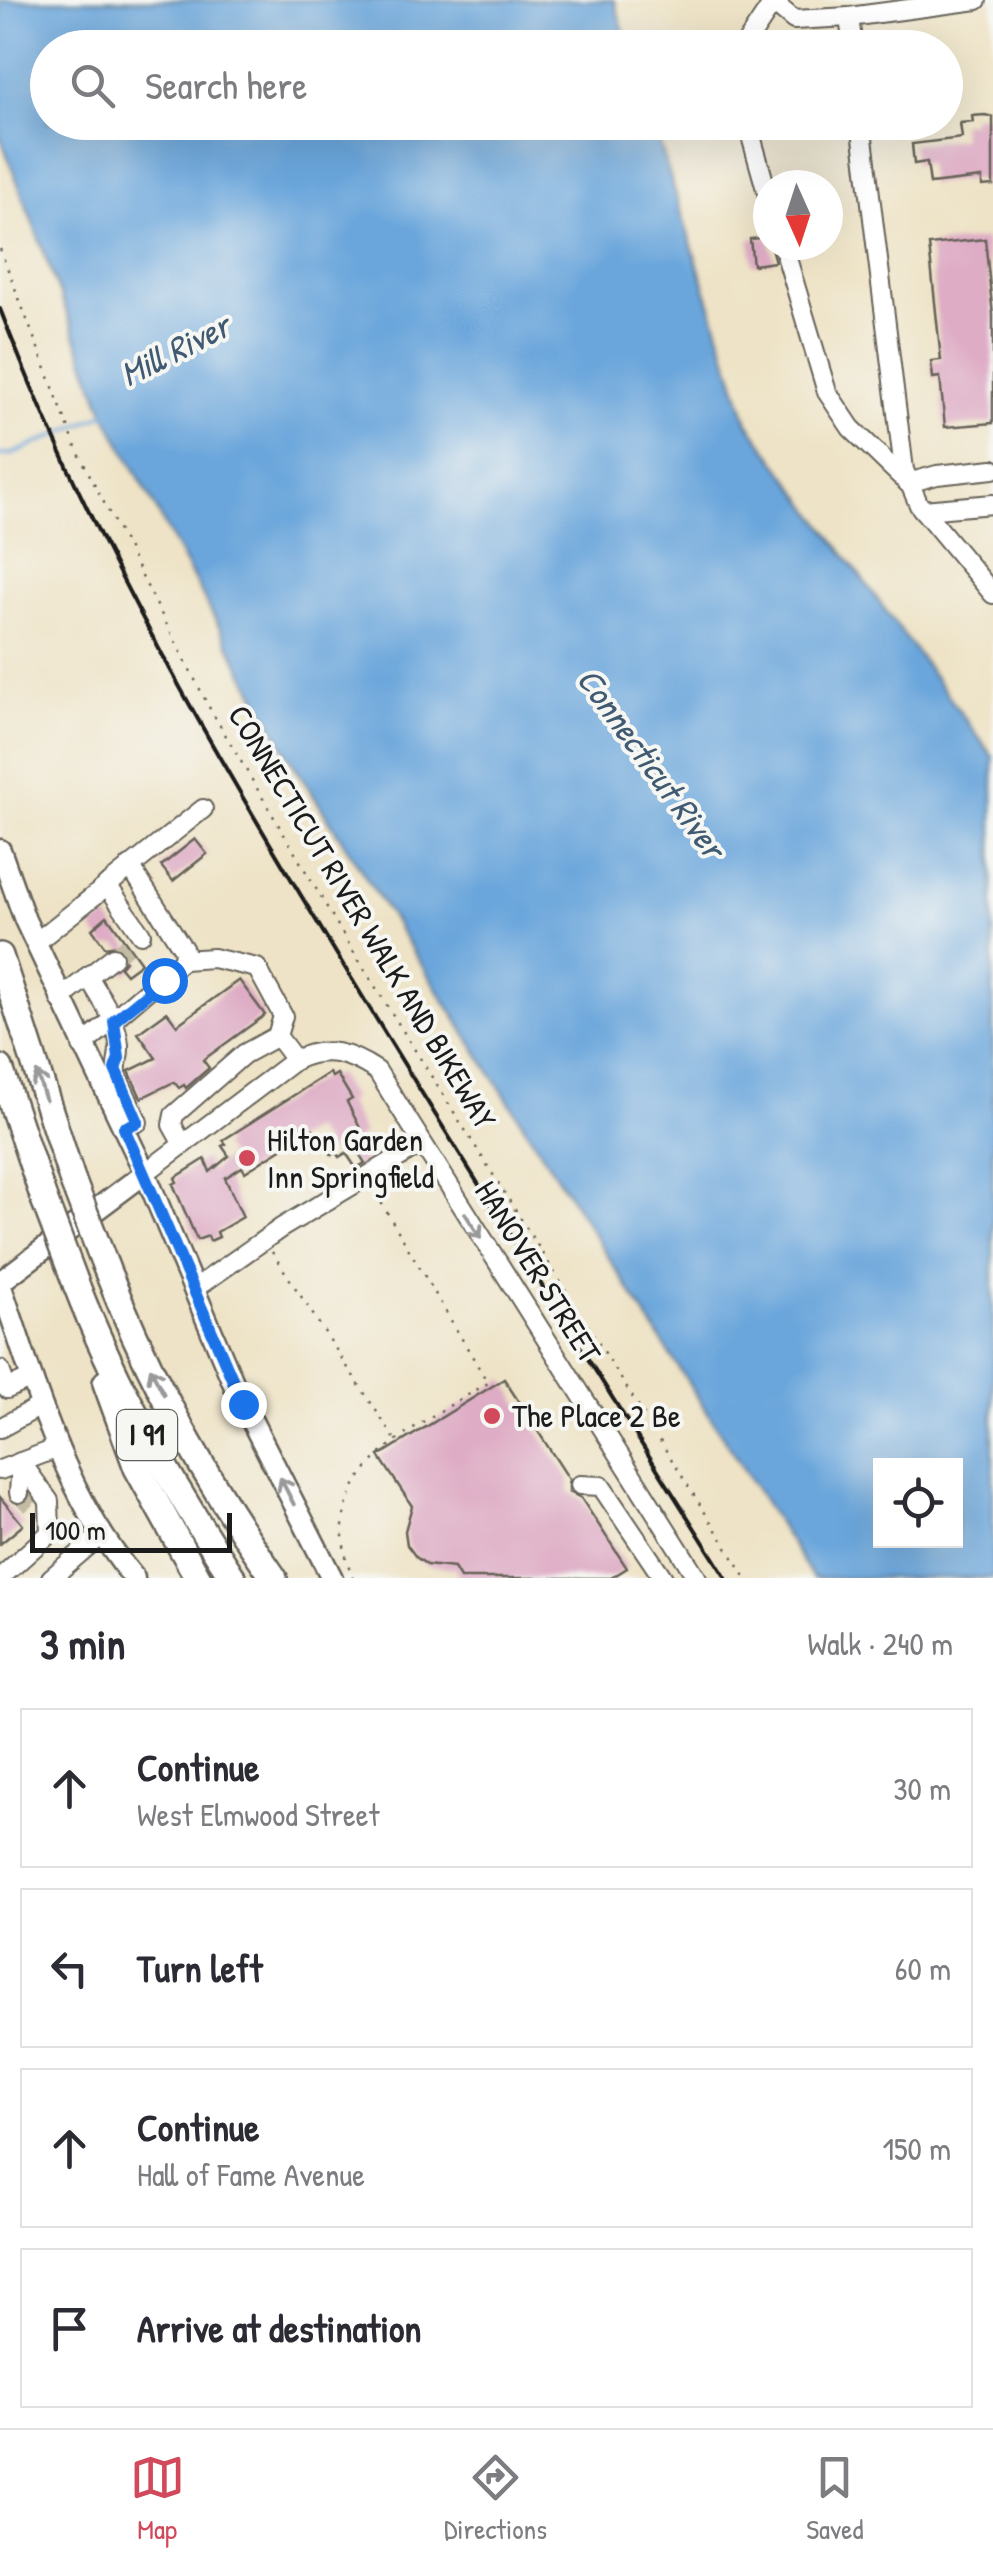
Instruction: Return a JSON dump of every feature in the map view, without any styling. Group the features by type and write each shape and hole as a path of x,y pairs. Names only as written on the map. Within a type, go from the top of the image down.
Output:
{"highway":[{"name":"I 91","path":"0,956 72,1179 131,1328 177,1421 258,1554 277,1578"},
{"name":"I 91","path":"0,1068 80,1292 151,1444 233,1578"},
{"path":"80,1292 132,1456 198,1578"}],"main road":[{"path":"0,850 35,943 82,1046 110,1082 131,1125 144,1173 243,1404 332,1578"},
{"path":"128,1576 101,1535 58,1448 32,1378 8,1332 0,1283 144,1173"}],"street":[{"path":"755,30 772,2 794,20 849,17 976,0"},
{"path":"849,17 851,30"},
{"path":"752,140 761,170"},
{"path":"863,140 897,430 908,483"},
{"path":"788,260 828,392 851,428 908,483 923,510 993,594"},
{"path":"908,483 937,475 993,469"},
{"path":"923,510 993,504"},
{"path":"35,943 203,809"},
{"path":"130,866 184,950 183,960"},
{"path":"107,885 127,945"},
{"path":"60,999 163,916"},
{"path":"82,1046 183,960 213,958 256,968 284,1016 277,1036 244,1054 173,1118 172,1126 182,1144"},
{"path":"88,976 114,1021 118,1040 119,1058 110,1082"},
{"path":"144,1173 295,1060 277,1036"},
{"name":"HANOVER STREET","path":"295,1060 310,1052 328,1051 360,1060 376,1072 697,1578"},
{"path":"131,1125 173,1118"},
{"path":"194,1288 264,1240 421,1144"},
{"path":"0,1370 7,1389 32,1378"},
{"path":"0,1428 42,1404"},
{"path":"0,1470 58,1448"},
{"path":"19,1493 21,1462"},
{"path":"0,1578 48,1537 51,1523 49,1501 21,1462"},
{"path":"580,1484 601,1486 663,1578"},
{"path":"34,1509 51,1523"},
{"path":"51,1578 101,1535"}],"path":[{"name":"CONNECTICUT RIVER WALK AND BIKEWAY","path":"0,249 77,450 209,707 341,931 746,1578"},
{"path":"353,1578 343,1540 347,1505 360,1475 395,1439 488,1384 366,1178"},
{"path":"264,1240 395,1439"}],"water":[{"name":"Connecticut River","path":"0,0 614,0 624,30 30,30 30,140 658,140 748,423 993,757 993,1578 813,1578 289,757 105,414 0,136"}],"building":[{"path":"972,116 993,117 993,185 982,186 982,178 930,184 927,162 914,164 912,144 963,140 963,123 973,122"},
{"path":"750,239 753,239 753,260 775,262 753,265"},
{"path":"985,239 993,315 993,423 945,427 940,377 933,378 931,361 941,360 929,245"},
{"path":"195,839 207,854 173,881 161,866"},
{"path":"107,916 141,963 126,974 120,967 125,961 123,950 117,945 105,947 92,929"},
{"path":"239,980 265,1015 203,1060 209,1068 186,1088 179,1088 174,1082 141,1098 129,1071 156,1058 138,1033 167,1012 177,1025"},
{"name":"Hilton Garden Inn Springfield","path":"329,1073 332,1077 337,1074 352,1099 347,1102 363,1134 358,1137 362,1143 355,1147 365,1163 356,1168 346,1153 332,1155 313,1129 245,1172 242,1167 225,1178 243,1217 217,1232 219,1237 197,1240 173,1184 177,1182 175,1178 205,1159 210,1172 229,1156 222,1146 226,1144 223,1140"},
{"path":"504,1379 569,1479 569,1492 581,1498 627,1568 611,1578 460,1578 454,1568 427,1565 407,1545 405,1531 412,1506 379,1456"},
{"path":"0,1497 23,1525 0,1544"}],"waterway":[{"name":"Mill River","path":"0,455 13,454 107,413"}],"tunnel":[{"path":"113,957 127,946"},
{"path":"19,1493 34,1509"}],"railway":[{"path":"0,309 116,567 205,732 396,1052 726,1578"}],"place":[{"name":"Hilton Garden Inn Springfield","path":"247,1158"},
{"name":"The Place 2 Be","path":"492,1416"}],"route":[{"path":"164,980 114,1021 119,1058 115,1069 138,1122 124,1128 243,1404"}]}
